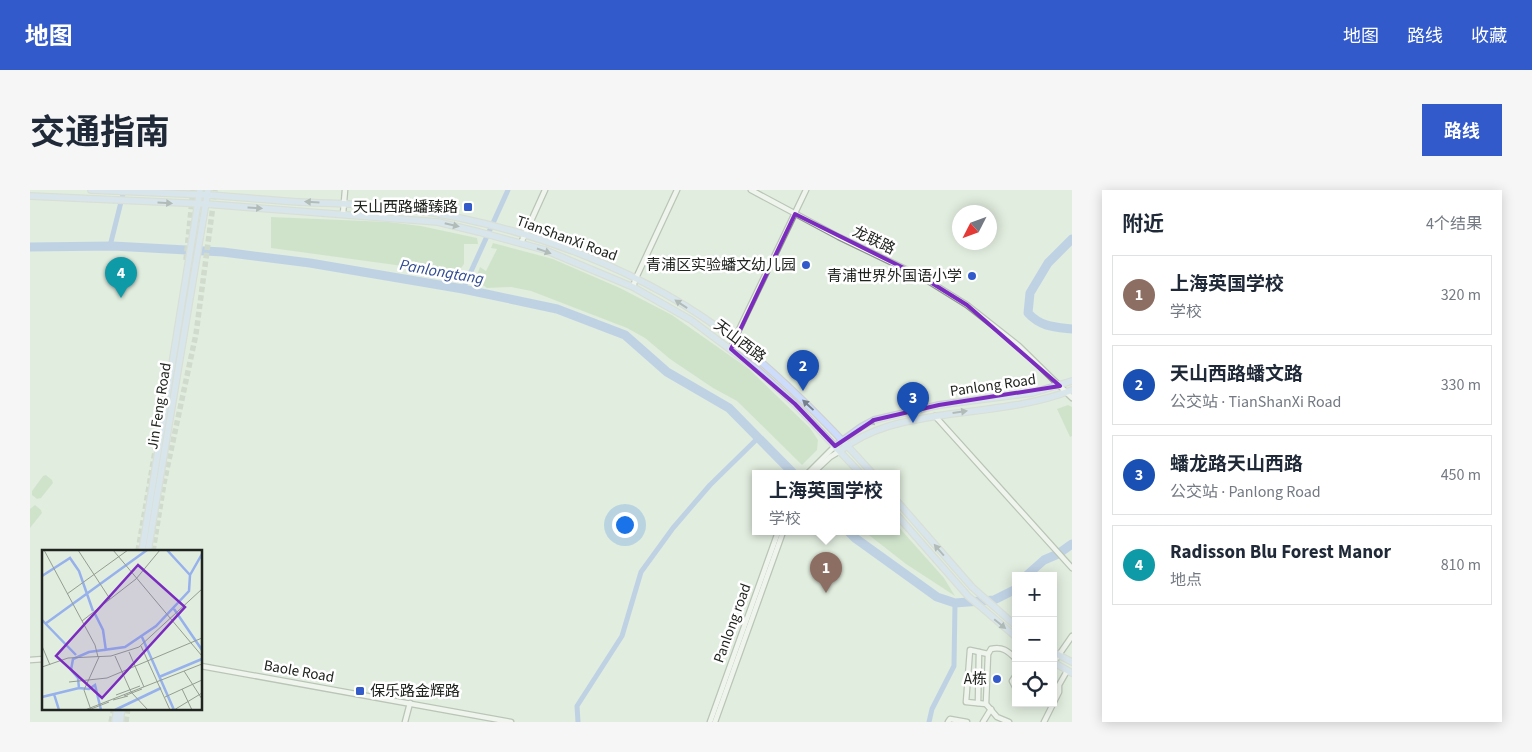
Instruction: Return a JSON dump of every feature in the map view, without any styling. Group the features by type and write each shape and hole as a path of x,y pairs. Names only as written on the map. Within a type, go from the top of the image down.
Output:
{"main road":[{"name":"TianShanXi Road","path":"91,190 208,192 408,209 525,234 636,278 666,294 734,340 774,372 848,445 870,470"},
{"path":"192,264 193,235 200,192"},
{"path":"142,550 192,264 200,235 208,192"},
{"name":"天山西路","path":"30,196 206,204 438,222 545,250 633,287 690,320 759,371 795,404 857,470"},
{"name":"Jin Feng Road","path":"148,550 192,264"},
{"name":"Panlong Road","path":"835,446 874,420 939,404 1032,393 1072,381"},
{"name":"Panlong Road","path":"840,451 886,425 913,419 1034,402 1069,391"},
{"path":"900,505 972,587 1012,623"},
{"path":"900,519 968,596 984,612 1012,634"},
{"path":"1057,654 1072,662"},
{"path":"1057,664 1070,672"}],"street":[{"path":"343,214 345,190"},
{"path":"521,243 545,190"},
{"path":"633,287 676,190"},
{"name":"龙联路","path":"751,190 922,277 967,305 1019,346 1060,386 1069,391 1072,398"},
{"path":"731,349 806,190"},
{"path":"935,416 1070,566"},
{"path":"813,470 835,446"},
{"path":"813,470 840,451"},
{"name":"Panlong road","path":"710,722 777,535"},
{"path":"715,722 782,535"},
{"path":"1057,653 1072,636"},
{"path":"1009,722 998,717 986,704 988,654 991,649 998,647 1012,656"},
{"path":"986,704 966,702 970,650 988,654"},
{"path":"978,703 979,652"},
{"name":"Baole Road","path":"202,666 511,722"},
{"path":"1044,722 1059,692 1059,685 1070,672"},
{"path":"406,722 410,703"},
{"path":"984,722 990,709"},
{"path":"948,722 950,719 967,722"}],"highlighted area":[{"path":"795,214 922,277 967,305 1060,386 939,405 874,420 835,446 795,404 731,349"}],"green space":[{"path":"271,217 389,222 421,226 477,238 478,244 464,244 464,264 456,275 271,248"},
{"path":"493,243 553,259 620,288 672,315 749,369 810,428 818,440 817,450 802,465 737,401 713,388 670,359 645,338 627,328 531,291 511,287 487,288 475,280 480,267 486,271 497,249 491,248"},
{"path":"1068,405 1072,407 1072,436 1070,437 1057,409"},
{"path":"46,475 53,483 41,498 37,499 32,495 32,491 43,476"},
{"path":"35,505 42,513 30,528 30,509"},
{"path":"900,528 944,578 955,596 906,564 869,535 900,535"}],"waterway":[{"path":"110,246 124,190"},
{"path":"463,289 508,190"},
{"name":"Panlongtang","path":"1072,239 1048,263 1030,293 1028,313 1043,324 1072,329"},
{"name":"Panlongtang","path":"30,247 113,246 223,252 310,263 463,289 557,309 625,335 667,372 729,408 790,470"},
{"path":"578,722 577,706 622,636 641,572 673,528 710,485 758,438"},
{"name":"Panlongtang","path":"852,535 937,597 955,603 994,600 1012,591"},
{"name":"Panlongtang","path":"1030,572 1044,560 1058,554 1072,544"},
{"path":"929,722 932,709 954,666 955,603"}],"tunnel":[{"path":"186,260 193,190"},
{"path":"153,550 164,483 196,334 215,190"},
{"path":"138,550 165,393"},
{"path":"111,722 114,710"},
{"path":"126,722 128,710"}],"place":[{"name":"天山西路蟠臻路","path":"468,207"},
{"name":"青浦区实验蟠文幼儿园","path":"806,265"},
{"name":"青浦世界外国语小学","path":"972,276"},
{"name":"Radisson Blu Forest Manor","path":"121,298"},
{"name":"天山西路蟠文路","path":"803,391"},
{"name":"蟠龙路天山西路","path":"913,423"},
{"name":"上海英国学校","path":"826,593"},
{"name":"A栋","path":"997,679"},
{"name":"保乐路金辉路","path":"360,691"}]}
